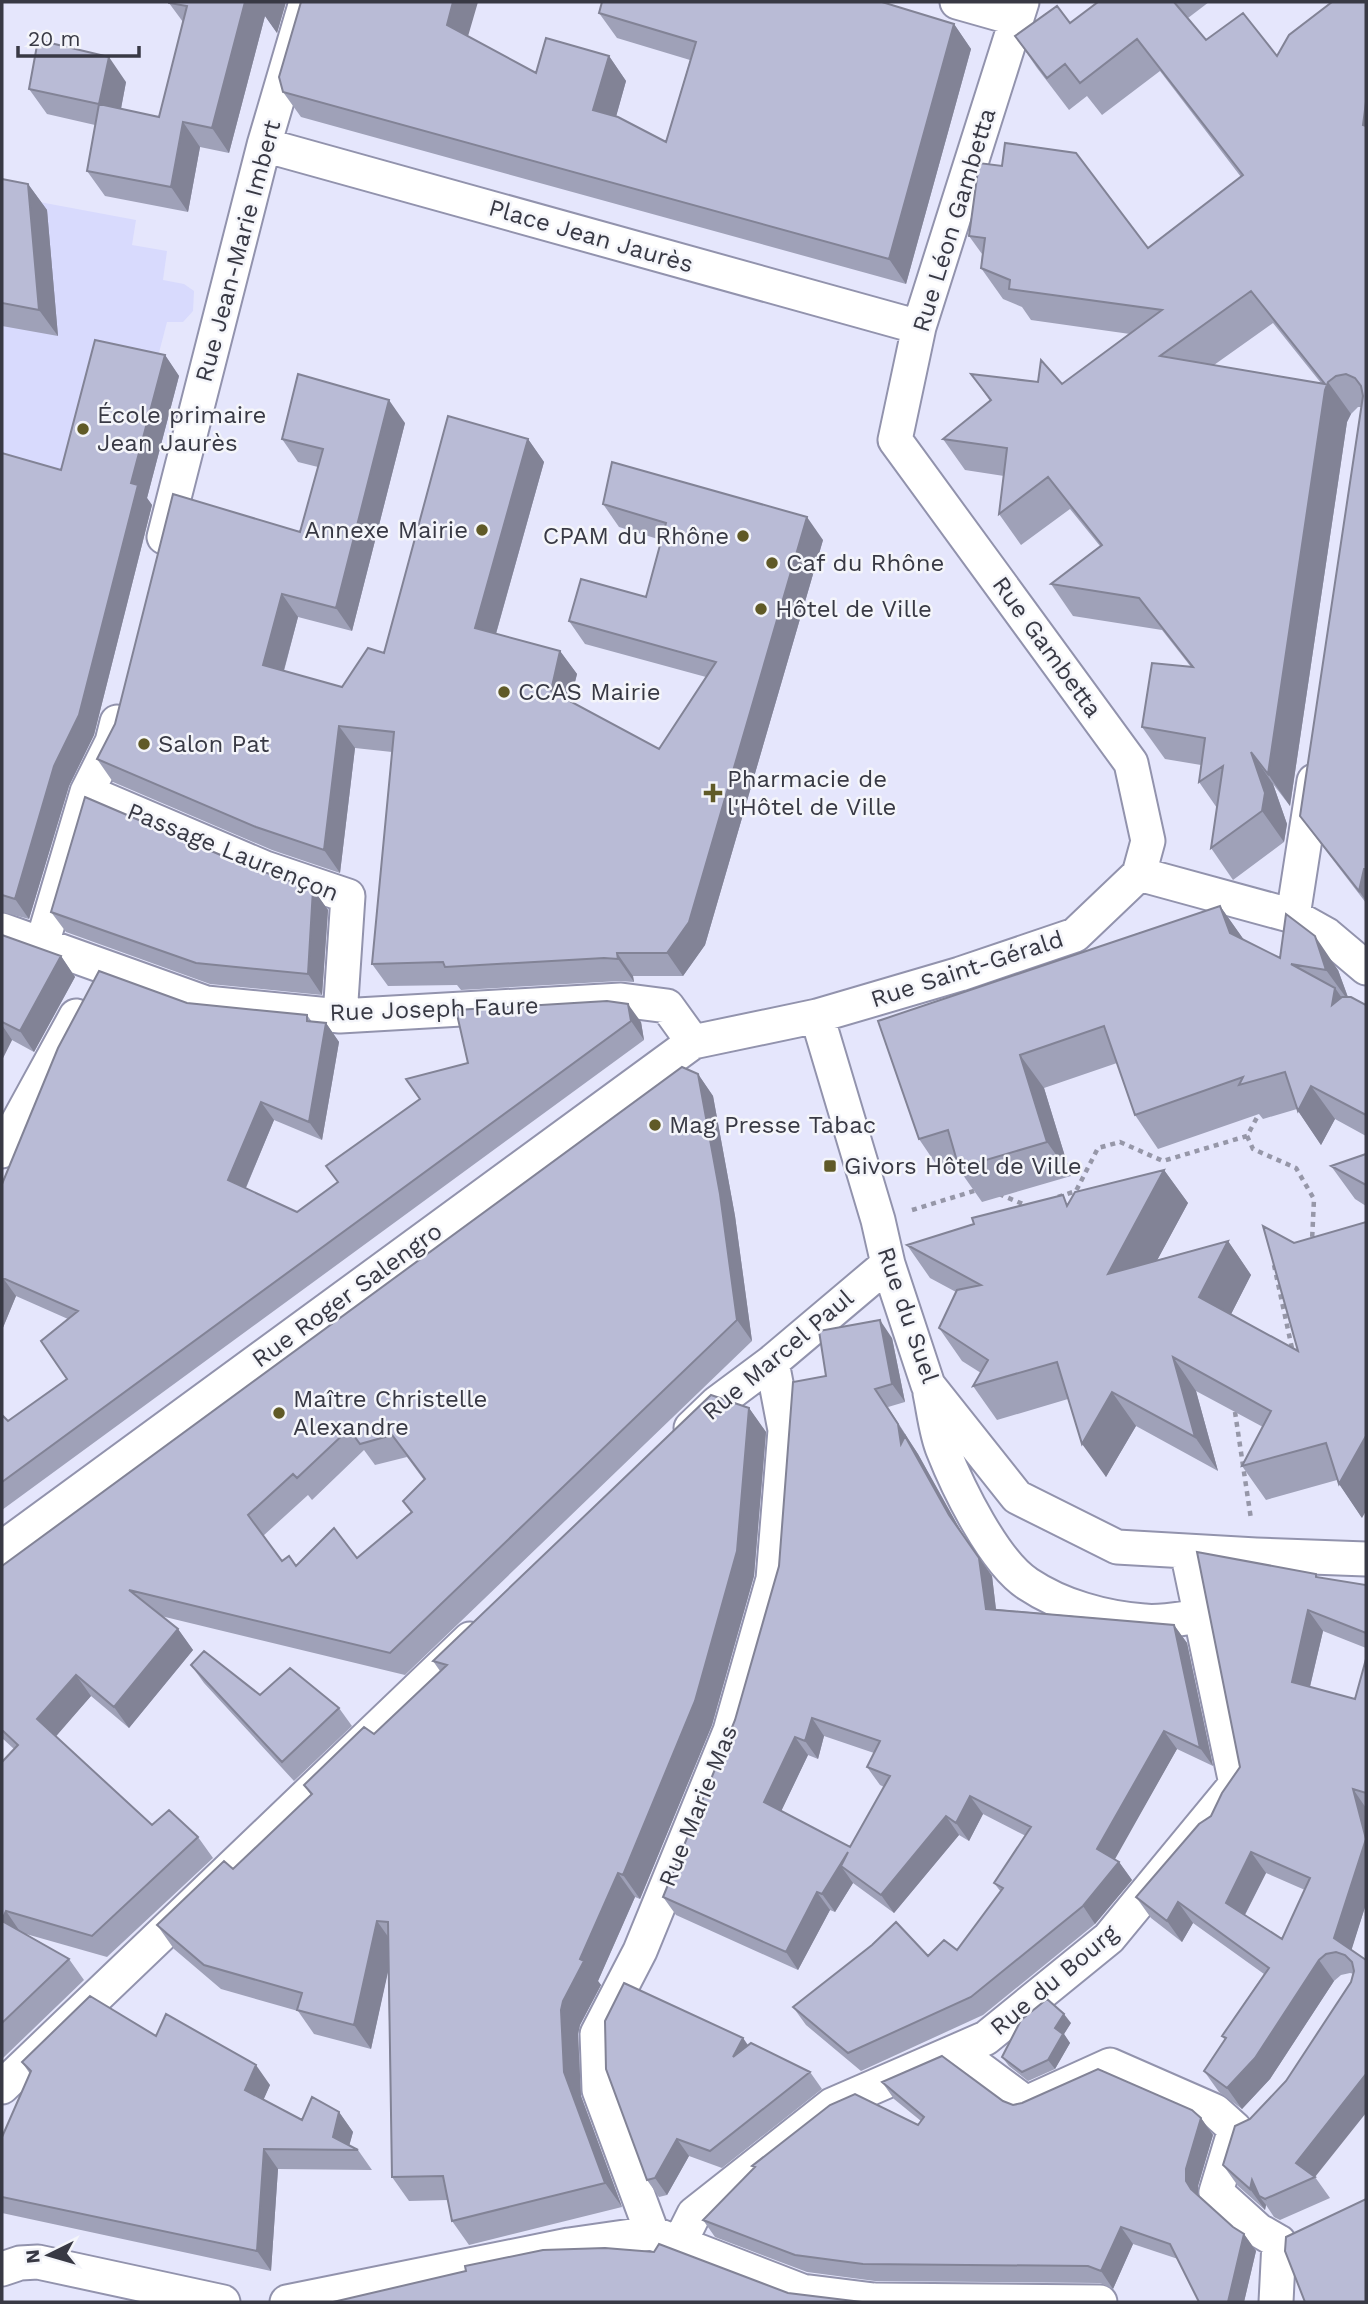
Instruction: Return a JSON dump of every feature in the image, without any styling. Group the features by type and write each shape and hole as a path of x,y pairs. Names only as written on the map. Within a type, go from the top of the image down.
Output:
{"street":[{"name":"Rue Jean-Marie Imbert","path":"157,567 264,145 306,2"},
{"path":"957,2 1019,10"},
{"name":"Rue Léon Gambetta","path":"895,440 919,327 1019,10"},
{"name":"Place Jean Jaurès","path":"264,145 919,327"},
{"name":"Rue Gambetta","path":"895,440 1131,763 1148,841 1139,874"},
{"path":"42,944 87,792 112,742 126,688"},
{"path":"1293,916 1318,755"},
{"name":"Passage Laurençon","path":"87,792 265,868 348,896 340,1016"},
{"path":"1139,874 1293,916 1327,935 1366,968"},
{"name":"Rue Saint-Gérald","path":"693,1042 817,1016 960,974 1075,935 1139,874"},
{"name":"Rue Joseph Faure","path":"2,930 206,1003 340,1016 621,1000 667,1006 693,1042"},
{"path":"2,1151 103,966"},
{"name":"Rue du Suel","path":"817,1016 878,1220 888,1264 928,1385 1017,1497 1116,1547 1366,1559"},
{"name":"Rue Roger Salengro","path":"2,1548 693,1042"},
{"name":"Rue Marcel Paul","path":"667,1451 717,1403 772,1362 888,1264"},
{"name":"Rue Marie Mas","path":"666,2238 599,2090 597,2034 640,1951 730,1731 773,1579 785,1430 772,1362"},
{"path":"928,1385 942,1448 953,1472 999,1556 1026,1583 1064,1603 1109,1617 1146,1622 1202,1616"},
{"name":"Rue du Bourg","path":"666,2238 832,2105 986,2038 1109,1938 1236,1784 1187,1551"},
{"path":"2,2087 495,1615"},
{"path":"956,2051 1026,2103 1110,2065 1247,2123 1216,2192 1258,2230 1292,2236 1276,2302"},
{"path":"287,2302 569,2245 666,2238 805,2297 1100,2302"},
{"path":"2,2269 20,2263 38,2262 223,2302"}],"path":[{"path":"1053,1199 1076,1191 1098,1148 1120,1142 1163,1161 1247,1136 1267,1100"},
{"path":"1247,1136 1253,1149 1296,1168 1314,1199 1312,1242 1302,1247"},
{"path":"878,1220 983,1188"},
{"path":"995,1193 1030,1207 1041,1203"},
{"path":"1273,1259 1294,1357"},
{"path":"1235,1412 1256,1555"}],"shaded area":[{"name":"École primaire Jean Jaurès","path":"2,195 136,220 132,245 167,251 163,280 184,284 194,291 193,311 183,322 167,322 155,368 179,376 146,500 2,601"}],"building":[{"path":"169,2 245,2 212,128 183,122 171,187 87,171 99,104 159,117 187,6"},
{"path":"301,2 453,2 447,25 536,73 546,38 609,56 593,110 618,117 666,142 696,42 599,13 602,2 882,2 954,24 889,259 283,92 279,77"},
{"path":"1098,2 1174,2 1206,40 1243,13 1277,56 1289,35 1332,2 1366,2 1366,102 1363,125 1366,126 1366,869 1359,891 1300,816 1363,396 1361,386 1355,378 1346,374 1336,376 1328,382 1325,390 1268,774 1251,752 1265,793 1262,811 1211,848 1223,766 1199,782 1205,738 1142,727 1152,663 1193,667 1139,598 1051,584 1102,545 1048,477 999,514 1007,448 943,439 991,400 971,374 1038,382 1041,360 1062,384 1162,310 1009,289 1010,280 981,268 985,238 969,236 979,163 1002,166 1005,143 1076,153 1148,248 1243,175 1137,39 1080,83 1065,64 1047,78 1015,36 1057,6 1070,23","holes":["1251,291 1325,384 1160,356"]},
{"path":"38,40 109,57 99,104 29,89"},
{"path":"2,179 28,184 39,310 2,303"},
{"path":"95,340 165,355 131,483 138,485 79,715 54,766 15,899 2,895 2,453 61,470"},
{"path":"298,374 389,400 336,608 282,594 263,665 342,687 368,648 384,653 448,416 528,439 475,628 560,651 551,691 659,749 716,662 569,621 581,579 646,597 666,523 603,504 612,462 807,517 689,922 667,953 617,953 618,959 445,967 443,962 372,964 394,732 339,726 324,850 256,827 97,759 115,724 173,494 300,532 323,449 282,439"},
{"path":"85,797 244,865 313,889 308,974 196,963 51,912"},
{"path":"1220,906 1230,933 1280,958 1286,914 1315,936 1326,970 1291,964 1335,988 1332,1005 1342,997 1351,997 1366,1005 1366,1115 1311,1086 1298,1111 1285,1072 1239,1085 1243,1077 1135,1115 1104,1026 1020,1055 1047,1142 959,1168 948,1130 919,1139 878,1021"},
{"path":"2,935 61,956 20,1031 2,1022"},
{"path":"99,971 187,1003 307,1015 307,1021 326,1023 309,1122 261,1102 228,1180 297,1212 338,1182 326,1166 420,1099 406,1079 468,1063 456,1010 607,1001 628,1004 631,1021 2,1482 2,1415 8,1421 67,1379 41,1341 78,1311 3,1278 2,1281 2,1184 58,1048"},
{"path":"682,1067 698,1074 720,1194 737,1320 390,1653 129,1590 178,1629 114,1707 76,1675 37,1719 152,1825 169,1810 198,1837 92,1936 6,1911 2,1920 2,1762 18,1745 2,1730 2,1566","holes":["349,1429 360,1444 392,1435 425,1479 403,1501 412,1512 357,1558 334,1528 296,1566 289,1556 282,1561 248,1515 293,1474 297,1478"]},
{"path":"1366,1154 1366,1185 1331,1166"},
{"path":"1164,1170 1108,1274 1228,1241 1199,1297 1298,1351 1263,1226 1294,1243 1366,1222 1366,1436 1339,1484 1326,1443 1242,1466 1271,1411 1173,1357 1195,1437 1112,1392 1082,1444 1057,1362 973,1386 988,1360 939,1328 957,1290 981,1285 907,1245 974,1224 972,1218 1063,1195 1067,1206 1075,1192"},
{"path":"880,1320 892,1384 875,1389 898,1424 901,1444 905,1436 949,1515 979,1558 986,1609 1174,1625 1200,1748 1164,1731 1097,1849 1119,1862 1083,1906 971,1997 848,2053 793,2007 872,1945 896,1922 928,1956 944,1940 957,1950 1003,1888 994,1883 1031,1827 970,1796 956,1823 946,1816 881,1895 841,1866 848,1852 822,1894 817,1892 786,1952 663,1897 735,1720 779,1566 793,1382 826,1376 819,1331","holes":["812,1718 880,1741 867,1767 890,1776 850,1847 764,1802 795,1737 805,1741"]},
{"path":"711,1395 749,1408 737,1551 695,1701 623,1875 618,1873 580,1959 584,1961 561,2010 564,2072 605,2183 452,2221 443,2176 392,2177 388,1922 377,1921 354,2025 297,2010 302,1993 204,1965 157,1925 224,1861 233,1869 312,1794 304,1785 364,1727 374,1734 447,1665 433,1661"},
{"path":"1197,1552 1366,1585 1366,1633 1308,1610 1292,1682 1355,1699 1366,1659 1366,1793 1353,1789 1366,1839 1334,1938 1366,1960 1366,2074 1296,2163 1315,2177 1265,2199 1259,2196 1252,2180 1250,2189 1223,2165 1235,2126 1250,2119 1286,2081 1351,1982 1354,1971 1352,1962 1345,1955 1336,1952 1326,1954 1319,1960 1255,2058 1227,2088 1204,2071 1226,2038 1222,2036 1269,1968 1178,1902 1167,1921 1136,1897 1199,1824 1211,1816 1222,1793 1240,1767","holes":["1251,1852 1310,1878 1282,1939 1226,1903"]},
{"path":"204,1651 260,1695 290,1668 339,1708 282,1762 191,1665"},
{"path":"2,1921 69,1959 2,2023"},
{"path":"624,1983 743,2038 733,2057 751,2043 810,2072 710,2151 677,2139 655,2178 647,2180 606,2069 605,2021"},
{"path":"90,1996 156,2036 166,2014 256,2065 245,2090 302,2120 312,2097 339,2112 333,2137 358,2150 264,2149 257,2251 2,2197 2,2137 31,2071 22,2062"},
{"path":"1047,1999 1064,2014 1055,2028 1063,2034 1048,2060 1022,2072 1002,2057 1021,2020"},
{"path":"942,2056 1003,2101 1013,2105 1098,2069 1192,2110 1201,2118 1186,2169 1186,2181 1191,2189 1244,2234 1228,2302 1199,2302 1170,2244 1121,2227 1101,2271 1088,2266 863,2264 795,2255 703,2220 755,2167 752,2166 830,2105 855,2094 918,2125 924,2117 882,2082"},
{"path":"1366,2199 1366,2302 1305,2302 1285,2251 1286,2237"},
{"path":"659,2244 788,2293 862,2302 333,2302 466,2271 465,2266 543,2250 605,2248 654,2252"}],"place":[{"name":"École primaire Jean Jaurès","path":"83,429"},
{"name":"Annexe Mairie","path":"482,530"},
{"name":"CPAM du Rhône","path":"743,536"},
{"name":"Caf du Rhône","path":"772,563"},
{"name":"Hôtel de Ville","path":"761,609"},
{"name":"CCAS Mairie","path":"504,692"},
{"name":"Salon Pat","path":"144,744"},
{"name":"Pharmacie de l'Hôtel de Ville","path":"713,793"},
{"name":"Mag Presse Tabac","path":"655,1125"},
{"name":"Givors Hôtel de Ville","path":"830,1166"},
{"name":"Maître Christelle Alexandre","path":"279,1413"}]}
